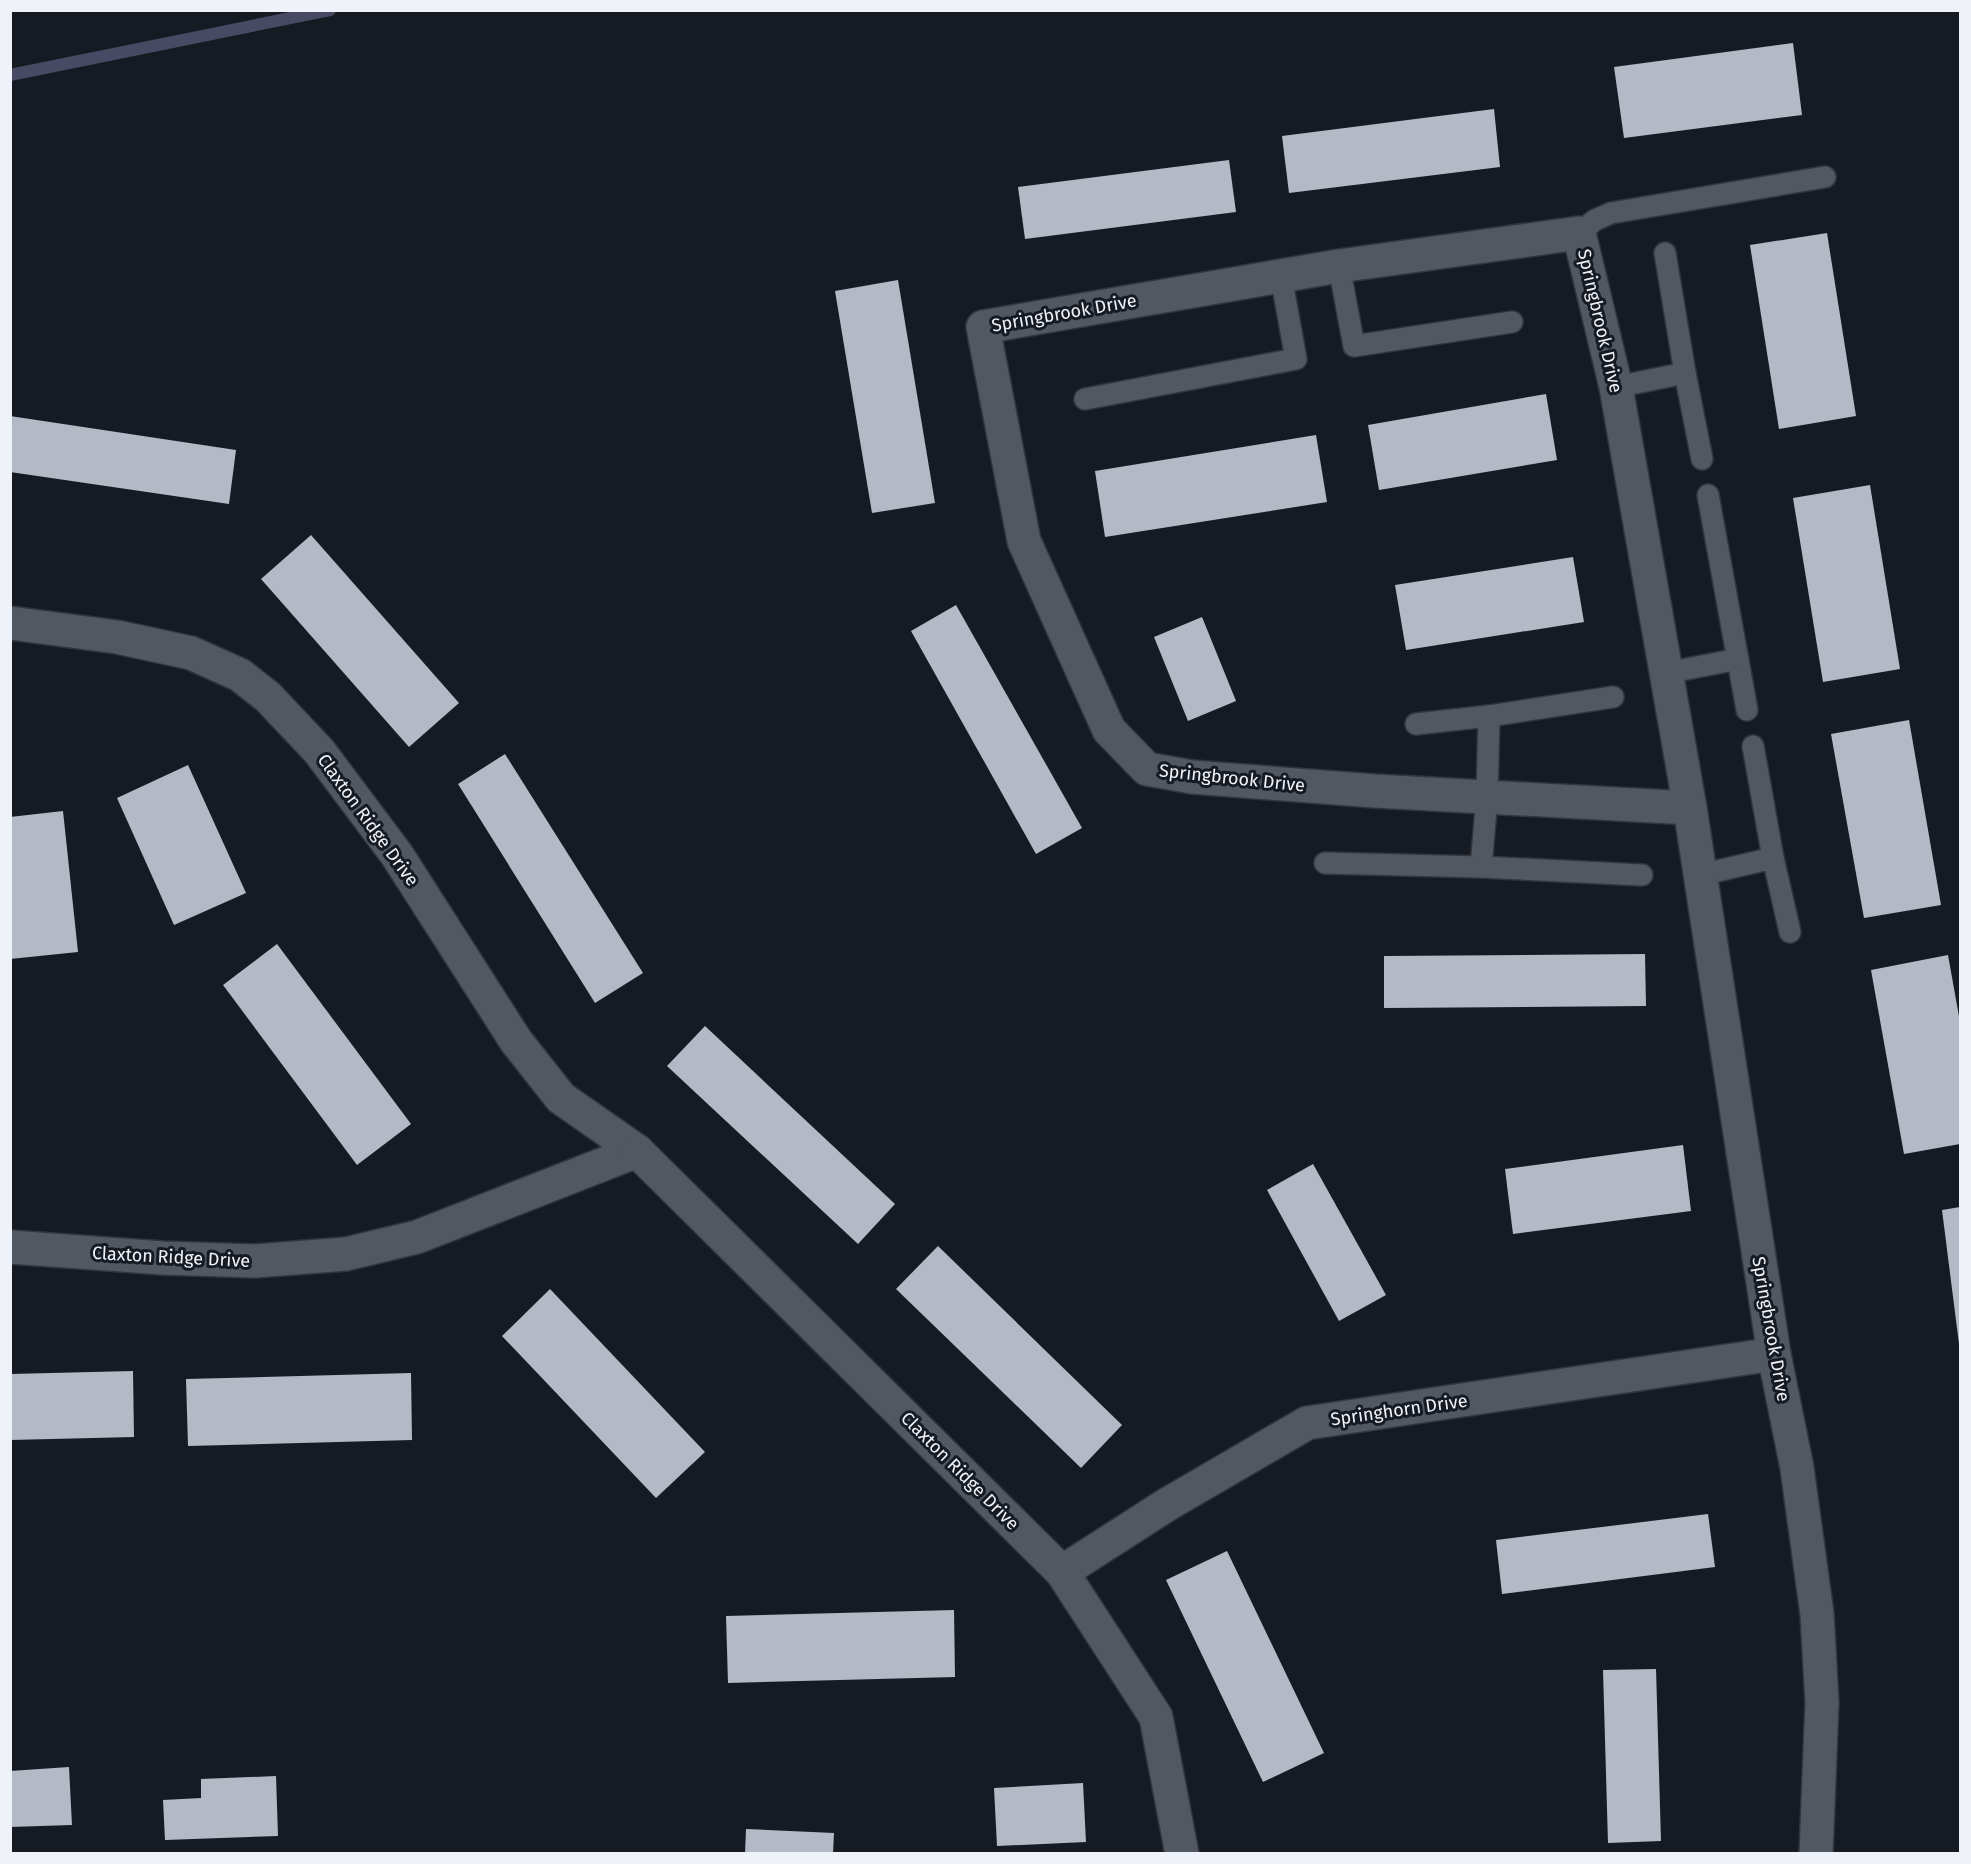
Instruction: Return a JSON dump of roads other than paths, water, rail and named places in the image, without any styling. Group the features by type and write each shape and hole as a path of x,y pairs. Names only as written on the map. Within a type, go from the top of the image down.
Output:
{"street":[{"name":"Springbrook Drive","path":"1690,808 1375,791 1192,777 1147,769 1109,730 1024,541 982,327 1339,266 1579,233 1616,387 1690,808 1774,1354 1797,1468 1817,1614 1822,1702 1816,1854"},
{"name":"Claxton Ridge Drive","path":"10,623 117,637 191,653 240,675 268,697 319,752 397,855 516,1041 561,1098 637,1151 1062,1572 1156,1717 1182,1854"},
{"name":"Claxton Ridge Drive","path":"10,1247 163,1258 255,1261 346,1254 417,1237 637,1151"},
{"name":"Springhorn Drive","path":"1062,1572 1168,1504 1307,1423 1774,1354"}],"lane":[{"path":"1579,233 1595,220 1611,213 1825,177"},
{"path":"1665,254 1702,459"},
{"path":"1339,266 1354,346 1512,322"},
{"path":"1085,399 1296,359 1281,276"},
{"path":"1616,387 1685,373"},
{"path":"1708,495 1748,710"},
{"path":"1666,673 1738,659"},
{"path":"1416,724 1489,716 1613,697"},
{"path":"1481,867 1487,797 1489,716"},
{"path":"1753,746 1773,858 1790,932"},
{"path":"1700,875 1773,858"},
{"path":"1325,863 1481,867 1642,875"}],"waterway":[{"path":"10,75 330,10"}]}
